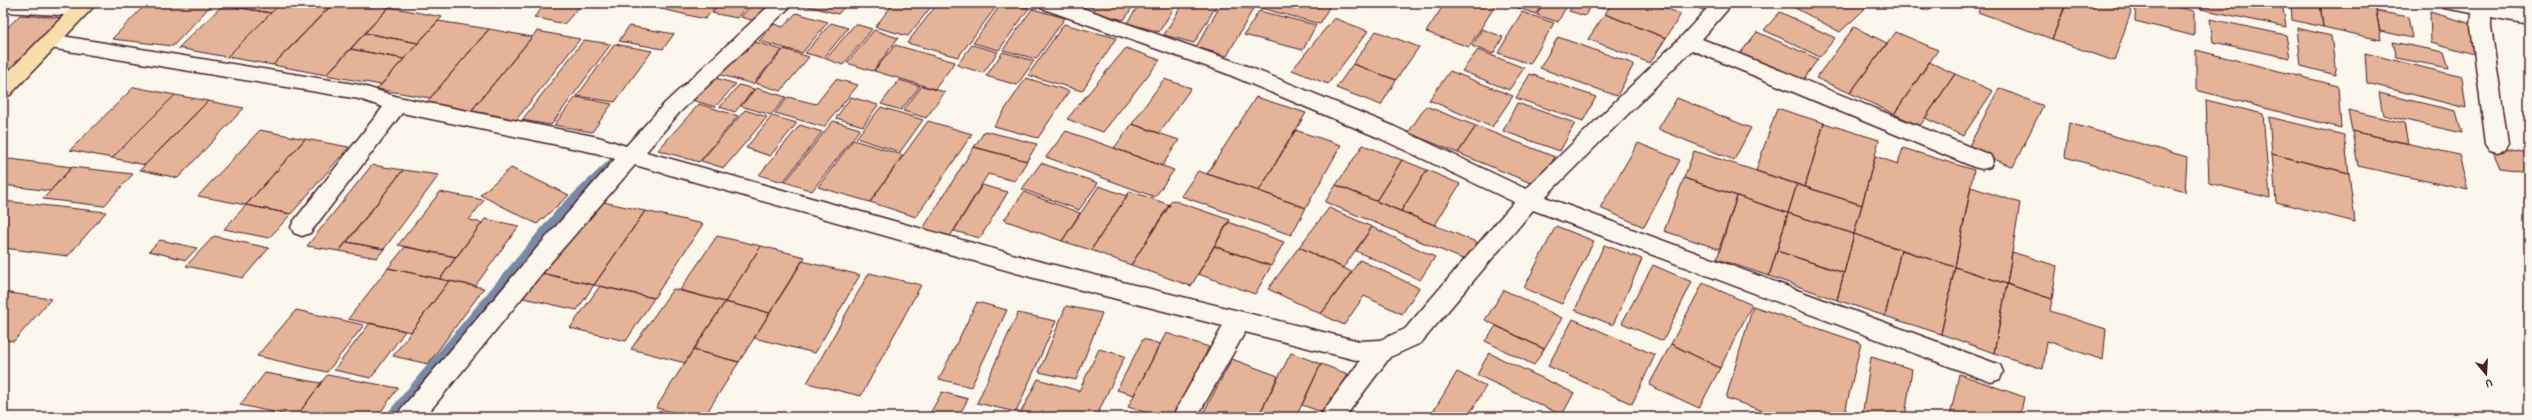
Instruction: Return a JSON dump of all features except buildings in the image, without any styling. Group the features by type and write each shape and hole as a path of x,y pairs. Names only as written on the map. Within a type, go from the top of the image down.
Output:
{"highway":[{"path":"3,90 83,6"}],"street":[{"path":"410,417 628,155 672,108 784,3"},
{"path":"1048,3 1232,68 1384,132 1529,200 1991,372"},
{"path":"50,41 360,92 397,104 598,145 628,155 1034,269 1238,322 1359,351 1382,350 1413,336 1529,200 1689,41 1723,3"},
{"path":"2451,3 2482,10 2529,17"},
{"path":"2482,10 2481,27 2498,144"},
{"path":"1689,41 1982,160"},
{"path":"302,227 397,104"},
{"path":"1184,417 1238,322"},
{"path":"1331,417 1382,350"}],"lane":[{"path":"3,6 83,6"}],"waterway":[{"path":"391,417 564,211 613,163"}]}
